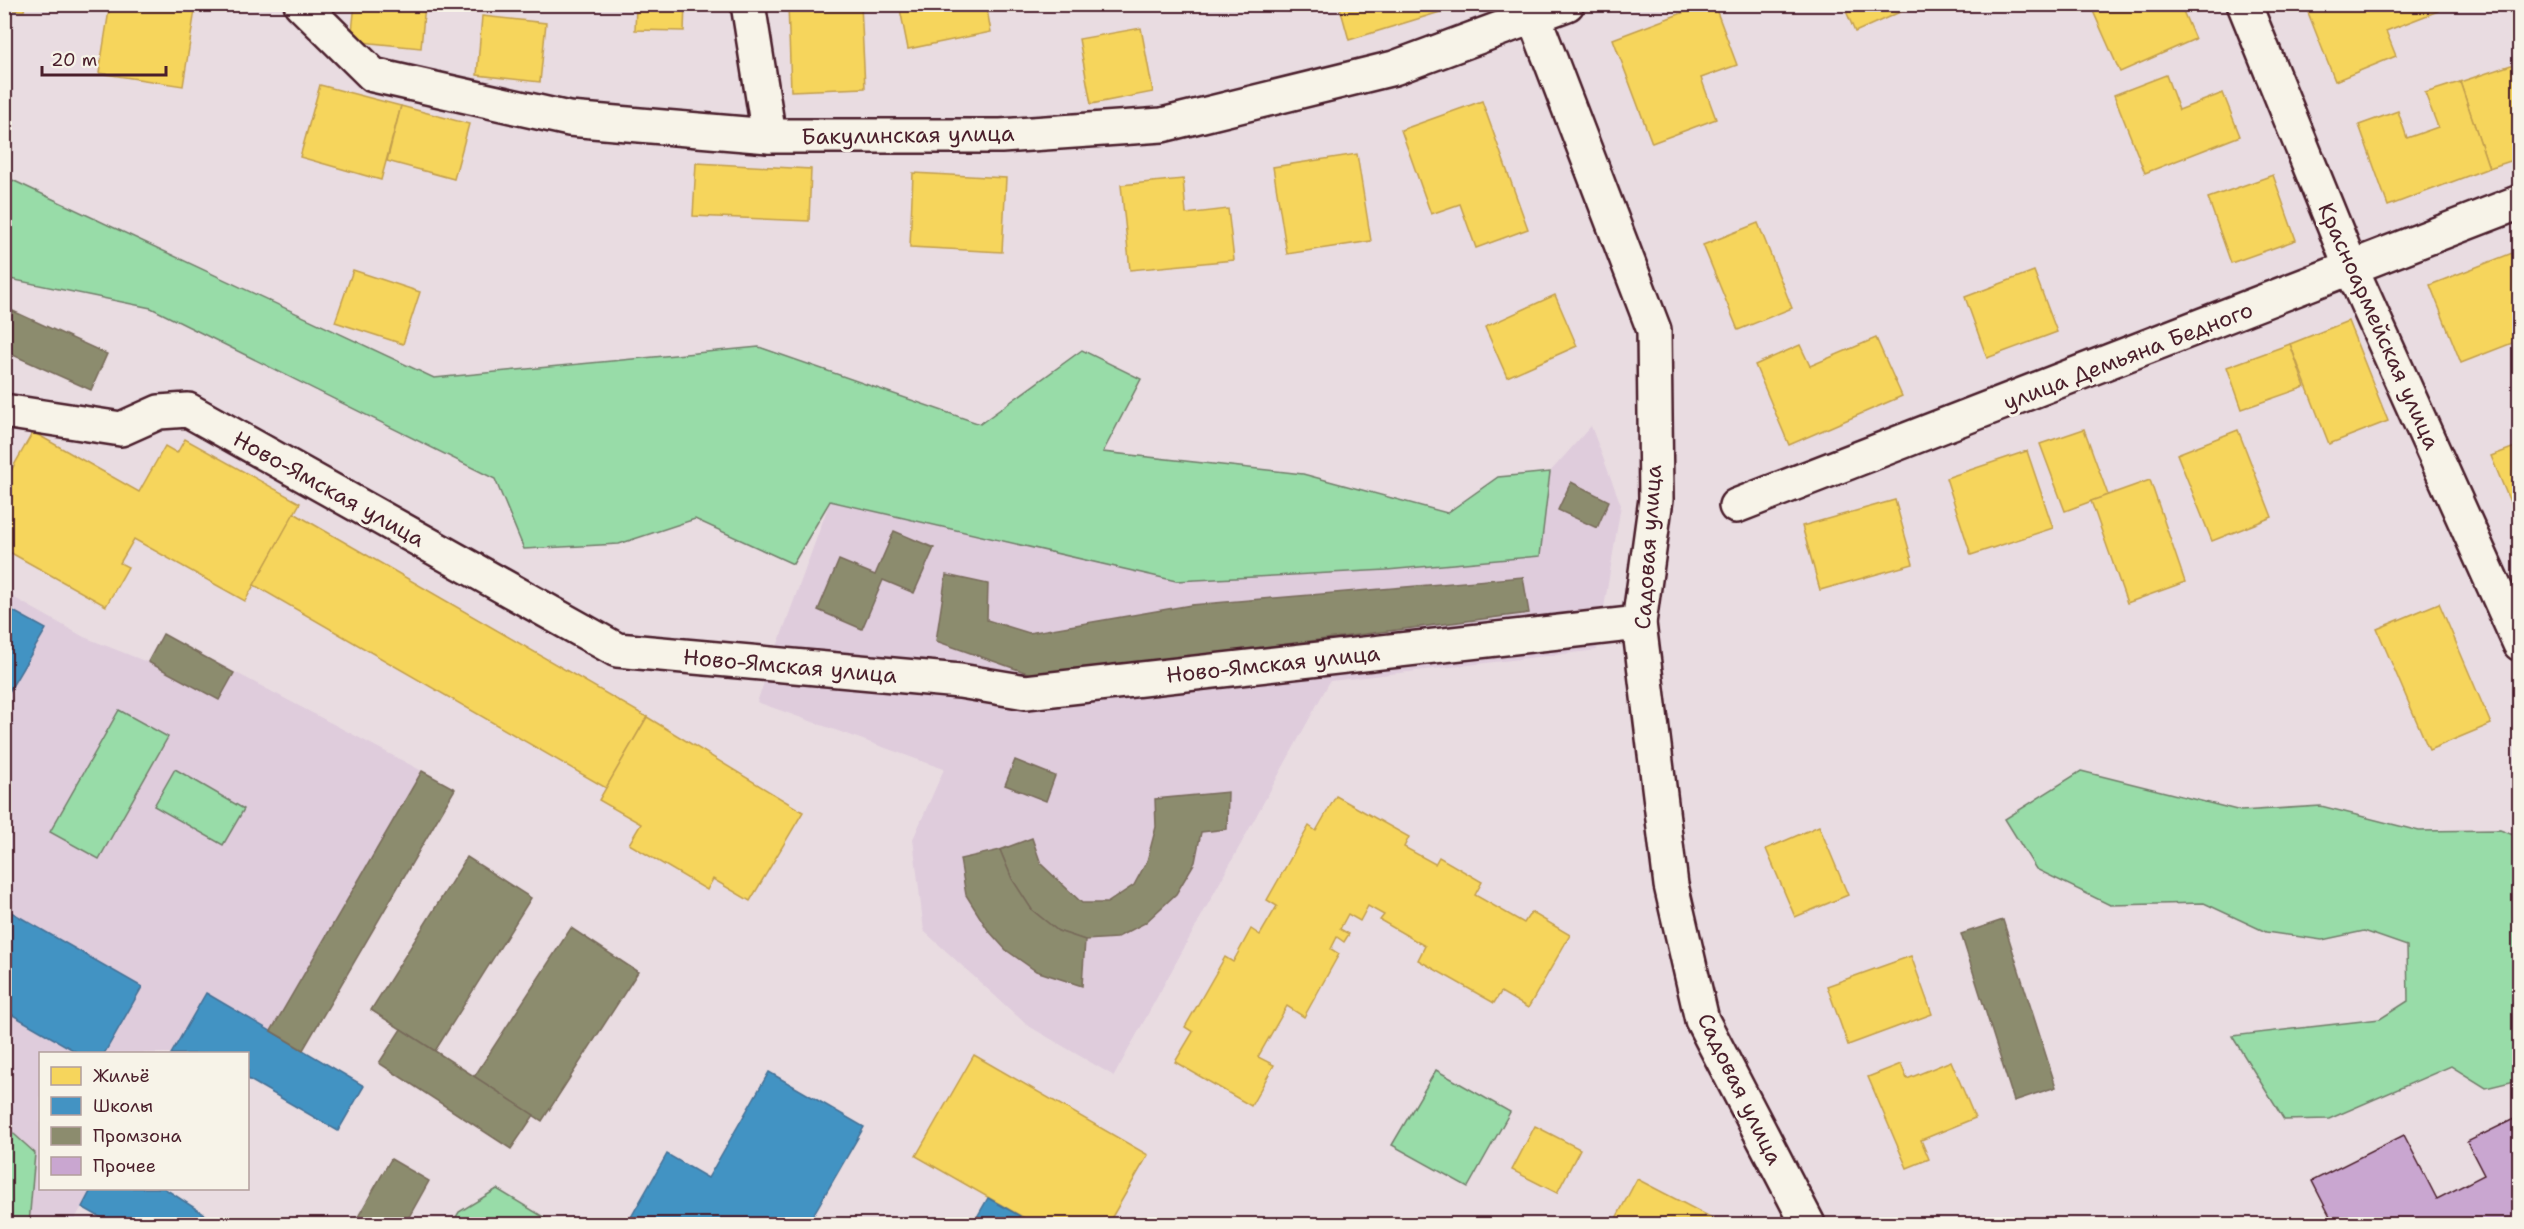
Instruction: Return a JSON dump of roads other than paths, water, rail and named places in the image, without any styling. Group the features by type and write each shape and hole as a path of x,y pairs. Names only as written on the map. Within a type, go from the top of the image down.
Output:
{"street":[{"name":"Бакулинская улица","path":"301,4 373,75 569,119 769,136 1000,136 1162,125 1394,68 1532,11 1567,4"},
{"path":"747,4 769,136"},
{"name":"Красноармейская улица","path":"2244,4 2352,270 2520,644"},
{"name":"Садовая улица","path":"1532,11 1654,330 1656,499 1639,623 1671,885 1702,1020 1808,1224"},
{"name":"улица Демьяна Бедного","path":"1736,506 2352,270 2520,202"},
{"name":"Ново-Ямская улица","path":"4,411 120,429 159,412 188,410 617,650 960,681 1026,692 1639,623"}]}
